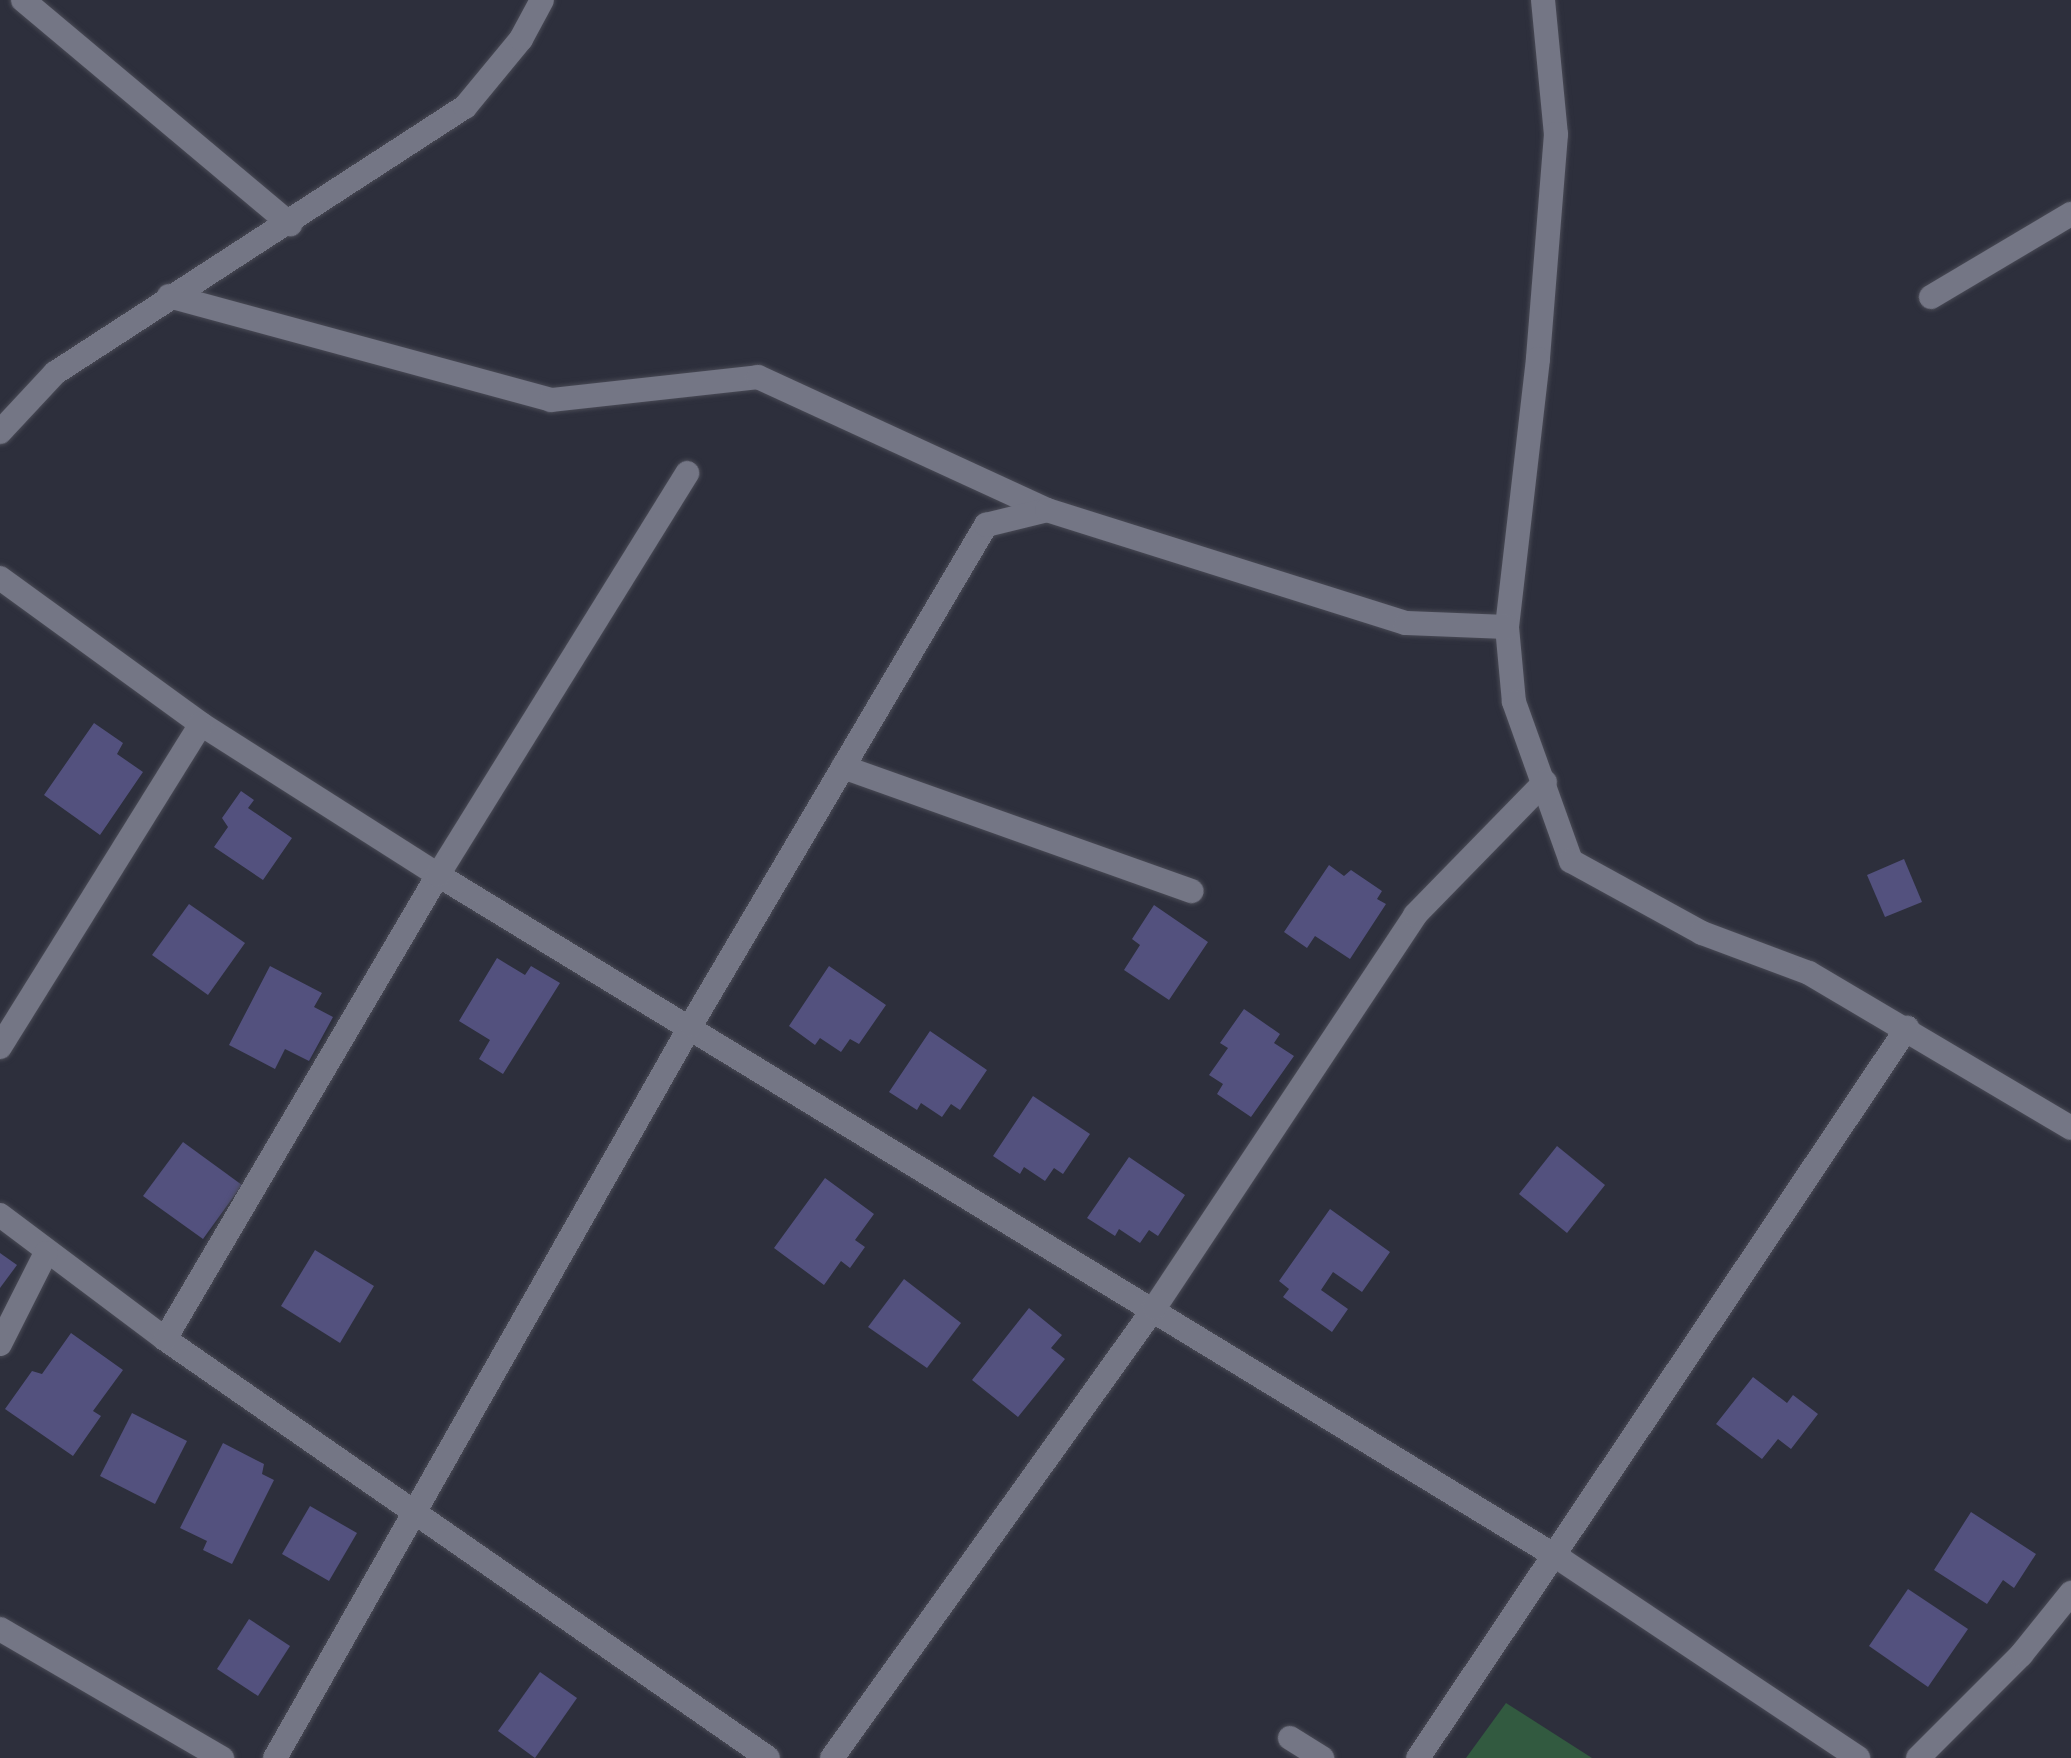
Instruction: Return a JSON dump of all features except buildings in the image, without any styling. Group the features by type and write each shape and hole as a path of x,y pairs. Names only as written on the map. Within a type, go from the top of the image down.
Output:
{"street":[{"path":"23,0 290,224"},
{"path":"0,432 55,373 169,296 290,224 465,107 521,39 542,0"},
{"path":"1543,0 1556,134 1538,359 1507,627 1514,702 1571,861 1702,933 1809,973 1907,1028 2071,1128"},
{"path":"1931,297 2071,214"},
{"path":"169,296 551,400 758,377 1047,510 1406,623 1507,627"},
{"path":"165,1339 438,875 687,473"},
{"path":"275,1758 411,1511 691,1025 986,525 1047,510"},
{"path":"0,578 201,724 438,875 1155,1307 1557,1557 1858,1758"},
{"path":"0,1047 201,724"},
{"path":"843,767 1192,891"},
{"path":"832,1758 1155,1307 1415,915 1545,782"},
{"path":"1418,1758 1557,1557 1907,1028"},
{"path":"0,1215 46,1253 165,1339 768,1758"},
{"path":"0,1344 46,1253"},
{"path":"1918,1758 2067,1607"},
{"path":"0,1629 222,1758"},
{"path":"1290,1738 1322,1758"}],"green space":[{"path":"1506,1703 1592,1758 1466,1758"}]}
